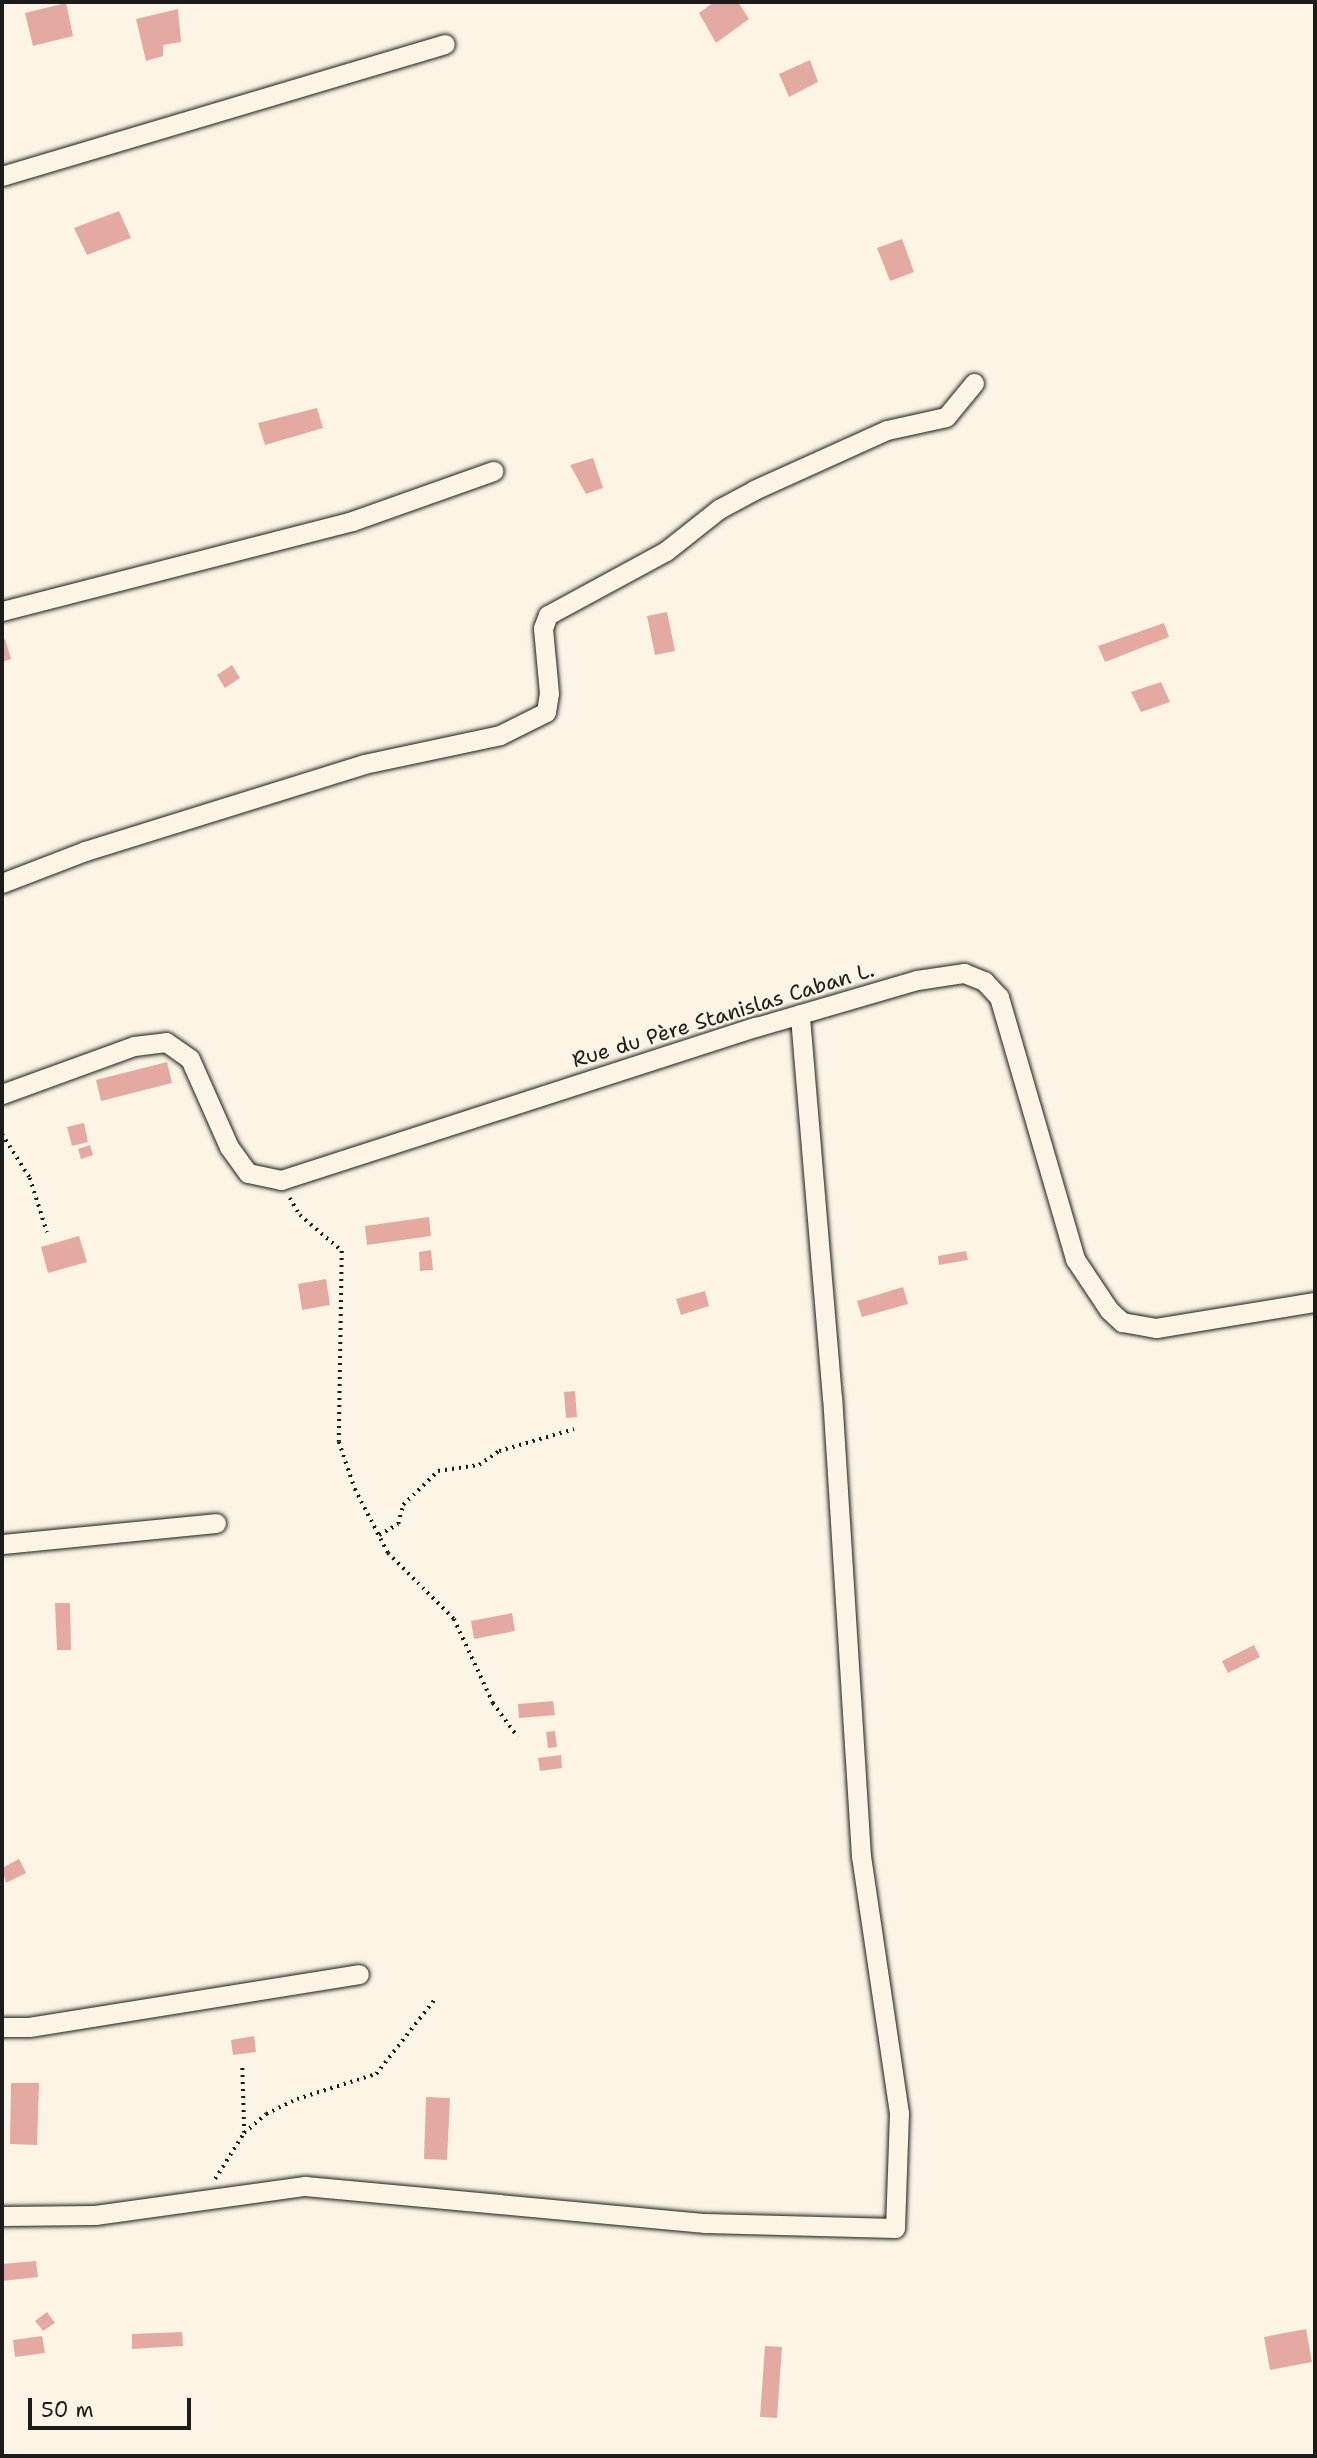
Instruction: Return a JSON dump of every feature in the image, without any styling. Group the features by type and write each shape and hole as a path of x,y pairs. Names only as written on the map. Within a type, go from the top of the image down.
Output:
{"street":[{"path":"2,176 445,44"},
{"path":"2,883 85,851 364,764 500,735 546,712 550,693 543,628 548,615 666,551 719,509 754,490 887,430 946,417 974,383"},
{"path":"2,611 352,521 493,471"},
{"name":"Rue du Père Stanislas Caban L.","path":"281,1180 800,1014 917,980 952,974 976,976 999,997 1074,1259 1109,1310 1122,1322 1156,1328 1315,1302"},
{"path":"2,2216 95,2215 305,2186 705,2223 895,2228 899,2113 861,1856 832,1398 800,1014"},
{"path":"2,1094 134,1046 166,1042 190,1059 229,1147 248,1172 281,1180"},
{"path":"2,1544 216,1522"},
{"path":"2,2027 29,2027 359,1974"}],"path":[{"path":"2,1134 30,1178 47,1232"},
{"path":"281,1180 300,1215 342,1251 339,1442 388,1553 454,1619 493,1703 518,1737"},
{"path":"379,1535 398,1524 403,1505 438,1471 479,1465 499,1451 574,1429"},
{"path":"201,2202 244,2133 266,2114 297,2099 376,2074 435,1999"},
{"path":"242,2064 244,2133"}],"building":[{"path":"714,2 738,2 749,19 716,43 699,13"},
{"path":"66,3 73,36 33,46 25,13"},
{"path":"178,9 181,42 163,45 163,56 146,61 136,19"},
{"path":"810,60 818,82 789,97 779,74"},
{"path":"119,211 131,238 87,255 74,228"},
{"path":"902,239 914,272 890,281 877,248"},
{"path":"317,408 323,428 265,445 258,423"},
{"path":"593,458 603,488 586,494 570,465"},
{"path":"667,612 675,651 655,655 647,616"},
{"path":"1164,623 1169,637 1105,662 1098,646"},
{"path":"5,639 11,659 2,662 2,640"},
{"path":"232,665 240,678 225,688 217,675"},
{"path":"1161,682 1170,702 1141,712 1131,692"},
{"path":"167,1062 172,1083 101,1101 96,1080"},
{"path":"84,1123 88,1142 72,1146 67,1127"},
{"path":"90,1145 93,1155 81,1159 78,1149"},
{"path":"429,1217 431,1236 367,1245 365,1226"},
{"path":"79,1236 87,1262 48,1273 41,1247"},
{"path":"431,1250 433,1270 420,1271 419,1252"},
{"path":"966,1251 968,1260 939,1265 938,1256"},
{"path":"326,1279 330,1305 302,1310 298,1284"},
{"path":"903,1287 908,1304 862,1317 857,1301"},
{"path":"705,1291 709,1306 681,1315 676,1299"},
{"path":"575,1391 577,1417 566,1418 564,1392"},
{"path":"55,1603 70,1603 71,1650 57,1650"},
{"path":"512,1613 515,1631 474,1639 471,1621"},
{"path":"1254,1645 1260,1657 1228,1673 1222,1661"},
{"path":"553,1701 555,1715 519,1718 518,1704"},
{"path":"555,1731 557,1747 548,1748 546,1732"},
{"path":"561,1755 562,1768 540,1771 538,1758"},
{"path":"19,1859 26,1873 6,1883 2,1868"},
{"path":"254,2036 256,2052 233,2055 231,2040"},
{"path":"11,2083 39,2083 37,2145 10,2144"},
{"path":"426,2097 450,2098 447,2160 424,2159"},
{"path":"36,2261 38,2277 2,2281 2,2264"},
{"path":"47,2312 55,2323 43,2331 35,2321"},
{"path":"1306,2329 1312,2362 1270,2370 1264,2337"},
{"path":"182,2332 183,2346 132,2349 132,2334"},
{"path":"42,2336 45,2353 15,2357 13,2340"},
{"path":"765,2346 782,2347 777,2418 760,2417"}]}
